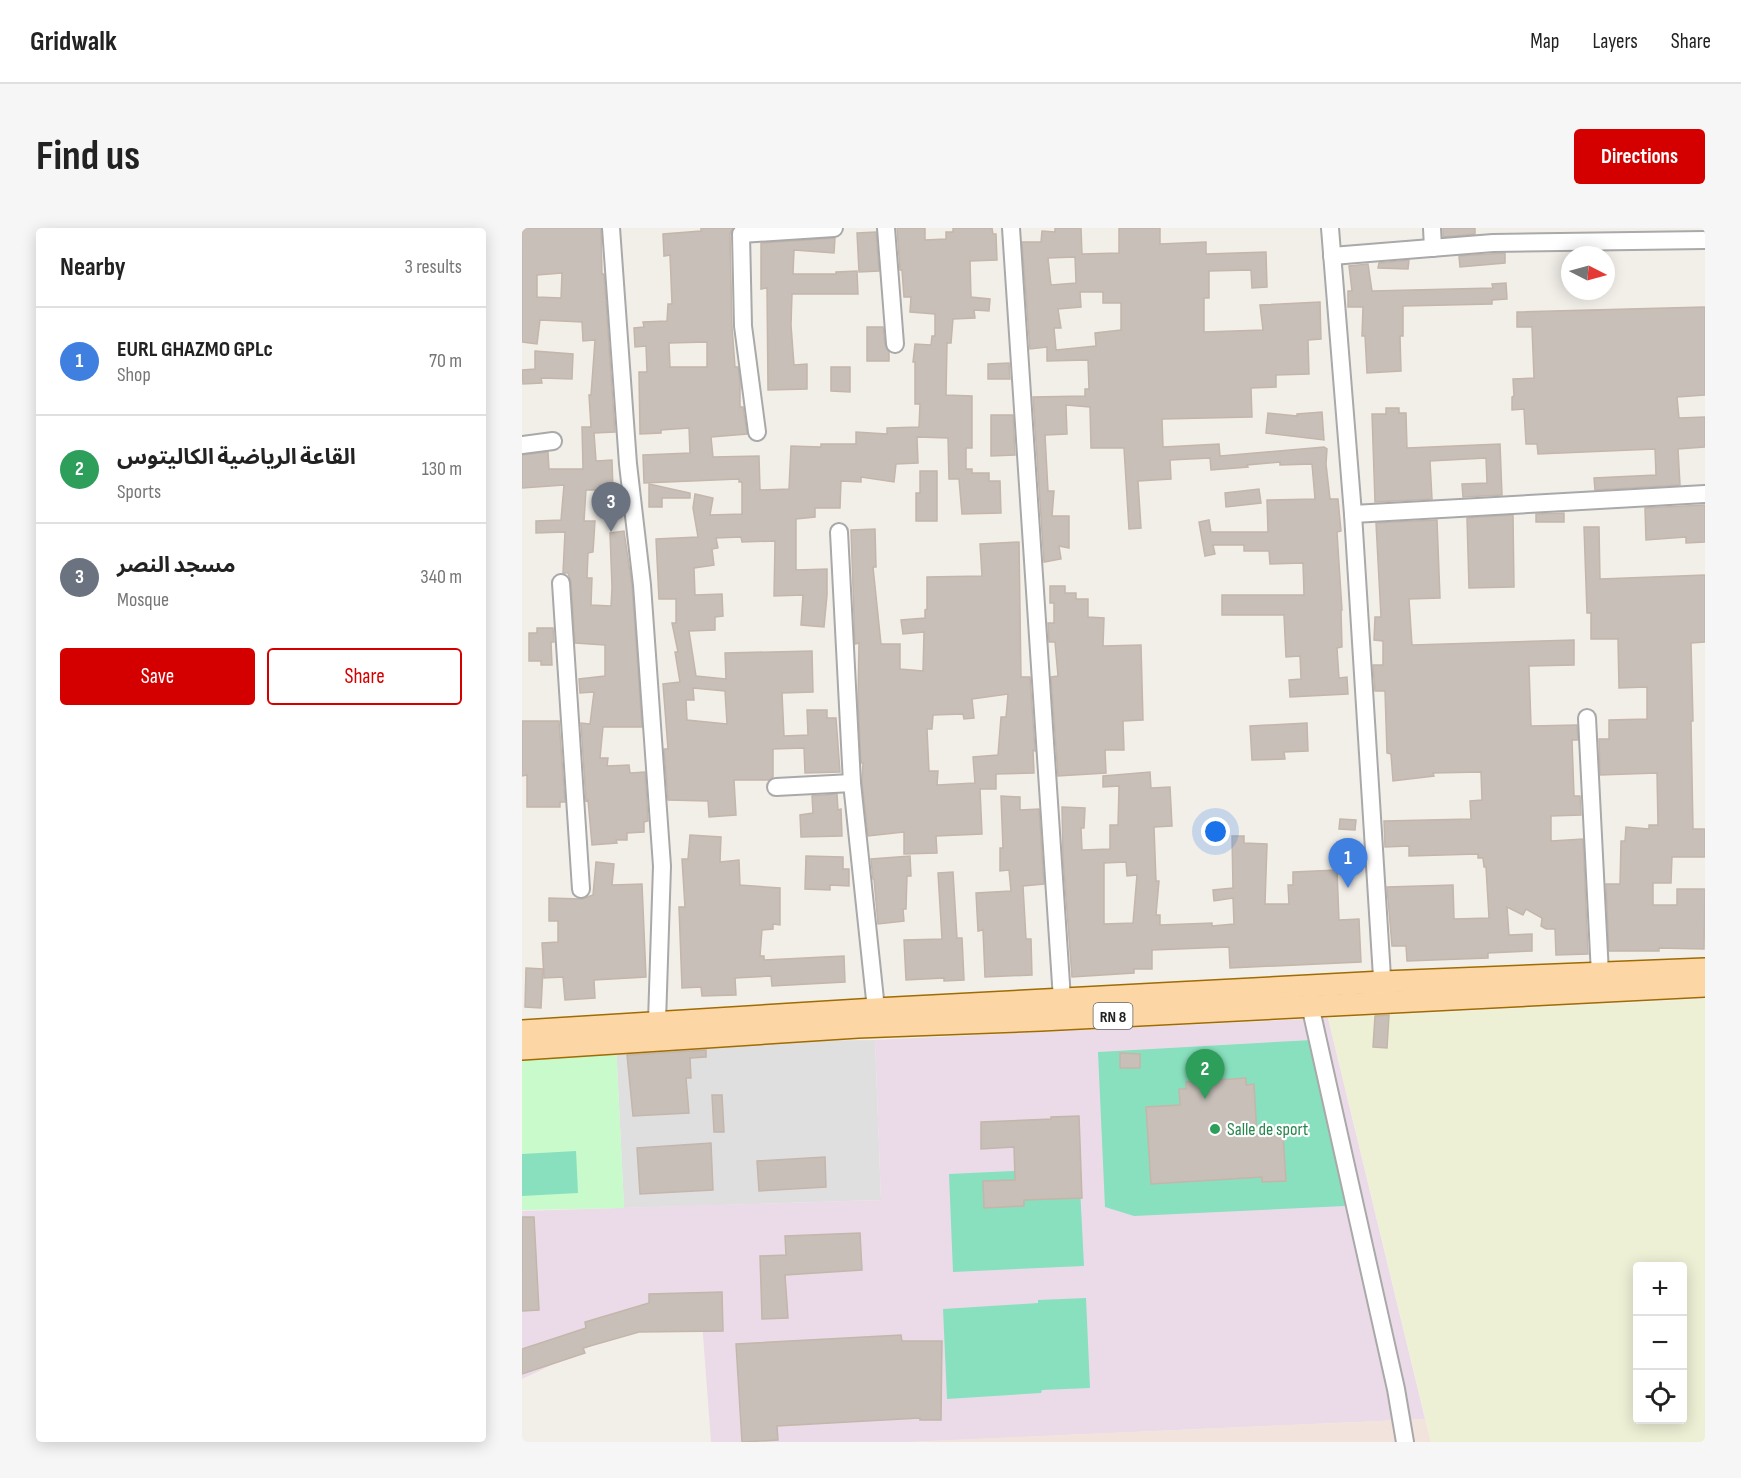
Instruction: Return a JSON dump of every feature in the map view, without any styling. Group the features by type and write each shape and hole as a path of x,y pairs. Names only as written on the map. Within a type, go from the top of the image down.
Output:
{"main road":[{"name":"RN 8","path":"522,1049 868,1026 1041,1020 1310,1005 1383,991 1599,974 1705,969"},
{"name":"RN 8","path":"522,1030 1062,999 1705,986"}],"street":[{"path":"611,228 628,464 642,585 662,866 657,1022"},
{"path":"757,432 743,326 741,234 834,228"},
{"path":"886,228 895,344"},
{"path":"1011,228 1062,999"},
{"path":"1329,228 1353,513 1383,991"},
{"path":"1432,228 1433,248"},
{"path":"1332,256 1493,243 1705,240"},
{"path":"522,445 553,441"},
{"path":"1353,513 1705,494"},
{"path":"839,532 852,783 876,1009"},
{"path":"561,583 581,889"},
{"path":"1587,718 1599,974"},
{"path":"776,787 852,783"},
{"path":"1310,1005 1396,1389 1405,1442"}],"shaded area":[{"path":"1328,1018 1425,1419 913,1442 711,1442 700,1295 522,1379 522,1211 881,1200 875,1040"},
{"path":"875,1040 881,1200 624,1208 616,1043"},
{"path":"1425,1419 1431,1442 906,1442"}],"green space":[{"path":"1705,999 1705,1442 1431,1442 1328,1018"},
{"name":"Salle de sport","path":"1312,1040 1345,1206 1134,1216 1105,1207 1098,1052"},
{"path":"616,1043 624,1208 522,1210 522,1049"},
{"path":"576,1151 578,1193 522,1196 522,1154"},
{"path":"1079,1168 1084,1266 953,1272 949,1174"},
{"path":"1086,1298 1090,1388 947,1399 943,1309"}],"building":[{"path":"522,228 601,228 602,274 604,274 615,432 594,433 596,461 612,460 613,490 586,490 584,521 595,521 593,552 588,553 587,578 592,578 591,605 611,606 610,533 624,531 632,586 642,727 603,727 600,758 608,758 607,766 629,765 630,773 645,772 648,821 644,822 644,832 627,833 627,840 616,840 617,843 592,845 588,800 586,801 581,723 590,724 594,692 580,693 579,679 605,676 605,645 575,643 571,582 568,573 563,573 565,532 536,533 536,521 561,520 564,485 522,488 522,455 548,452 549,469 583,469 582,427 591,427 589,395 591,395 595,340 583,341 582,322 540,320 537,344 522,342","holes":["562,273 561,298 537,297 537,275"]},
{"path":"701,228 733,228 730,234 732,326 735,367 738,367 740,382 740,407 743,407 747,434 711,437 713,457 759,456 760,490 789,489 791,446 821,447 821,444 856,444 856,432 887,434 887,428 919,427 920,404 915,404 915,362 913,362 915,344 931,345 932,336 935,336 935,314 910,312 911,297 904,297 897,228 925,228 925,240 946,239 946,232 953,232 953,228 992,228 993,234 996,234 997,260 970,261 971,297 990,299 989,311 974,310 975,318 953,319 951,343 947,343 946,395 972,396 972,448 966,448 966,469 972,469 972,473 989,473 989,481 1000,481 1001,513 962,514 959,479 949,479 948,438 917,437 918,463 896,464 894,482 861,477 861,482 841,481 840,508 815,508 815,517 796,519 796,570 827,569 824,627 801,625 803,595 774,596 775,541 742,542 741,537 716,538 718,548 712,549 714,565 694,568 695,595 722,594 723,616 715,617 715,630 689,631 696,676 726,679 725,653 812,651 813,692 782,693 784,736 808,735 807,710 827,710 827,718 836,718 840,772 805,773 804,748 773,749 773,777 769,780 734,780 736,815 709,817 708,801 668,800 664,749 668,749 663,684 680,682 675,652 678,652 672,623 676,623 676,599 659,599 656,539 698,537 693,508 695,494 713,498 710,515 742,514 742,482 739,482 739,479 644,483 643,455 690,453 689,428 640,434 639,372 647,372 646,346 635,347 634,328 644,327 643,322 667,321 668,304 672,304 670,255 664,256 663,234 701,231","holes":["707,342 707,367 670,367 669,343","693,688 725,691 727,724 687,720 686,700 694,700"]},
{"path":"1055,228 1081,228 1082,254 1119,253 1119,228 1160,228 1160,244 1206,242 1206,254 1266,252 1267,287 1252,288 1251,270 1209,271 1209,298 1204,298 1204,332 1263,330 1260,305 1320,302 1321,339 1308,340 1309,374 1276,375 1276,387 1251,388 1252,417 1162,419 1163,447 1219,444 1220,456 1324,447 1327,449 1326,464 1330,499 1338,499 1341,531 1337,532 1342,610 1342,647 1337,648 1339,678 1347,677 1348,694 1290,697 1289,680 1301,679 1300,656 1286,657 1284,615 1222,615 1222,595 1304,595 1303,563 1270,564 1269,551 1244,551 1244,545 1213,545 1215,554 1205,556 1199,522 1209,520 1211,532 1268,532 1267,500 1315,499 1312,464 1280,465 1280,462 1211,470 1210,458 1170,460 1171,479 1138,481 1141,528 1129,529 1124,448 1091,448 1090,407 1066,405 1067,434 1045,435 1048,491 1054,491 1052,516 1069,516 1069,548 1059,546 1061,559 1044,562 1033,397 1085,396 1085,389 1089,389 1088,360 1047,361 1047,347 1030,349 1022,242 1041,242 1042,231 1055,232","holes":["1075,257 1076,283 1051,285 1048,258","1080,292 1103,292 1103,303 1121,303 1121,330 1095,333 1096,346 1056,350 1054,328 1061,328 1058,309 1081,307"]},
{"path":"1443,228 1475,228 1475,234 1443,237"},
{"path":"876,232 879,271 859,272 857,233"},
{"path":"835,238 834,253 794,250 793,274 836,274 836,272 857,271 858,294 792,294 791,325 794,365 807,364 807,389 768,390 767,288 761,289 761,243"},
{"path":"1505,253 1505,263 1460,267 1459,256"},
{"path":"1409,260 1408,269 1378,268 1379,263"},
{"path":"1368,264 1372,291 1493,288 1492,284 1506,283 1507,299 1492,300 1492,304 1403,306 1403,336 1400,336 1401,371 1367,373 1365,336 1362,336 1363,307 1348,307 1348,291 1352,291 1349,266"},
{"path":"1705,307 1705,395 1677,397 1679,418 1705,417 1705,447 1678,449 1680,485 1595,490 1594,478 1656,475 1655,449 1538,454 1537,444 1526,444 1524,409 1512,410 1512,397 1514,396 1513,379 1534,378 1532,327 1517,327 1517,312"},
{"path":"867,327 883,327 889,361 867,361"},
{"path":"535,351 573,354 572,379 541,378 542,383 523,384 522,370 535,369"},
{"path":"1009,363 1010,379 988,379 988,364"},
{"path":"831,367 850,367 850,392 831,391"},
{"path":"1386,408 1399,408 1399,413 1406,413 1407,448 1500,444 1502,495 1463,497 1462,484 1487,483 1486,458 1430,461 1432,499 1375,502 1372,414 1386,414"},
{"path":"1322,412 1324,440 1266,433 1268,413 1297,416 1297,414"},
{"path":"991,415 1013,415 1015,455 991,456"},
{"path":"920,471 937,471 937,521 916,521 916,493 920,493"},
{"path":"649,484 690,493 690,498 662,498 662,507 649,507"},
{"path":"1259,489 1261,503 1226,507 1225,493"},
{"path":"1705,505 1705,542 1686,543 1686,537 1646,540 1645,508"},
{"path":"1564,513 1564,522 1536,522 1536,514"},
{"path":"1513,515 1514,587 1469,588 1467,518"},
{"path":"1437,520 1440,598 1409,599 1412,645 1574,640 1574,665 1529,666 1531,726 1577,725 1578,740 1572,740 1574,796 1580,796 1581,815 1551,816 1551,841 1583,839 1588,954 1556,955 1555,929 1546,929 1541,926 1542,918 1526,909 1523,915 1507,907 1509,935 1532,934 1532,951 1488,953 1488,958 1407,961 1406,946 1392,946 1387,887 1453,885 1454,919 1489,918 1486,867 1484,867 1483,858 1478,858 1478,854 1409,856 1409,846 1385,847 1384,821 1471,819 1470,801 1482,800 1481,772 1433,773 1434,776 1393,781 1391,754 1387,753 1385,691 1375,691 1373,665 1383,665 1383,641 1374,640 1375,617 1381,617 1376,523"},
{"path":"1584,527 1599,527 1600,579 1705,575 1705,642 1691,643 1693,721 1691,721 1693,829 1705,829 1705,857 1672,857 1671,883 1653,883 1653,905 1677,905 1677,889 1705,889 1704,949 1659,948 1659,951 1609,951 1606,884 1620,884 1621,841 1625,841 1626,827 1649,829 1649,825 1658,825 1657,773 1600,775 1599,739 1609,739 1609,720 1647,719 1647,687 1619,688 1618,639 1591,639 1591,613 1587,613"},
{"path":"875,529 876,567 873,567 881,644 900,644 900,669 923,671 924,632 903,634 901,620 925,618 927,577 982,576 980,544 1019,542 1021,677 1030,677 1035,751 1033,750 1034,773 996,774 996,789 980,789 982,834 936,836 937,853 904,854 904,832 868,836 862,782 863,763 861,763 858,699 859,643 855,644 851,530","holes":["1008,694 1006,717 1001,717 998,755 973,757 975,783 937,785 938,771 929,771 927,729 932,729 933,715 963,714 964,719 974,718 972,699"]},
{"path":"1050,586 1065,586 1065,593 1076,593 1076,599 1088,599 1088,617 1104,618 1103,646 1141,645 1143,720 1123,721 1124,750 1105,750 1106,773 1058,776 1051,677 1058,676 1055,642 1049,642 1048,623 1054,623 1054,603 1050,603"},
{"path":"537,628 553,628 552,665 541,665 541,661 529,661 529,633 537,633"},
{"path":"522,721 559,721 565,802 560,802 560,807 527,807 527,775 522,776"},
{"path":"1307,723 1308,751 1284,752 1285,759 1252,760 1250,726"},
{"path":"1150,772 1151,788 1170,787 1172,826 1154,827 1156,881 1159,881 1156,915 1160,915 1160,925 1234,924 1233,898 1214,901 1213,890 1233,888 1232,836 1244,836 1244,843 1267,844 1265,904 1289,904 1288,885 1293,885 1293,872 1337,870 1339,920 1359,919 1361,962 1230,968 1229,947 1152,950 1152,969 1134,969 1134,973 1072,977 1063,857 1062,807 1085,808 1084,828 1081,828 1082,850 1110,849 1110,825 1118,825 1119,786 1103,787 1103,776","holes":["1126,862 1127,876 1137,875 1133,923 1104,924 1104,863"]},
{"path":"837,794 838,810 841,809 842,836 801,837 800,815 813,813 812,796"},
{"path":"1001,796 1020,797 1020,810 1039,809 1044,884 1023,886 1026,939 1031,939 1032,975 985,977 983,930 978,931 976,893 1011,891 1009,870 1000,871 1000,848 1003,848"},
{"path":"1340,819 1356,820 1355,830 1339,829"},
{"path":"690,835 721,837 720,862 739,860 740,885 780,888 780,925 773,924 773,929 762,930 760,956 764,956 764,960 844,956 845,982 772,986 771,976 735,978 736,995 702,996 701,987 682,988 679,907 685,907 682,859 688,859"},
{"path":"806,856 843,857 843,869 849,869 849,886 830,885 830,890 805,889"},
{"path":"910,856 911,876 907,876 904,921 878,924 871,859"},
{"path":"596,862 614,864 612,885 642,884 646,977 594,980 595,998 565,1000 563,977 544,978 542,943 558,942 558,921 549,921 549,898 582,899 593,895"},
{"path":"953,872 957,938 962,938 964,980 944,981 944,978 906,980 904,940 942,939 938,873"},
{"path":"526,968 543,969 541,1008 525,1007"},
{"path":"1389,1015 1387,1048 1373,1047 1375,1016"},
{"path":"706,1050 706,1057 690,1058 691,1078 686,1078 689,1113 633,1116 627,1055"},
{"path":"1120,1053 1140,1054 1140,1068 1120,1068"},
{"path":"1246,1078 1246,1085 1254,1084 1257,1136 1283,1135 1286,1181 1262,1182 1262,1177 1151,1184 1146,1107 1180,1105 1179,1089 1186,1089 1186,1082"},
{"path":"712,1095 722,1095 724,1132 714,1132"},
{"path":"1079,1116 1082,1198 1024,1200 1024,1206 984,1208 983,1181 1015,1180 1014,1147 981,1149 981,1122"},
{"path":"711,1143 713,1190 640,1194 637,1148"},
{"path":"825,1157 826,1187 759,1191 757,1161"},
{"path":"522,1217 534,1217 539,1310 522,1311"},
{"path":"860,1233 862,1270 785,1275 788,1318 762,1319 760,1256 786,1255 785,1236"},
{"path":"722,1292 723,1331 639,1332 583,1348 585,1353 522,1374 522,1349 586,1328 585,1322 649,1303 649,1294"},
{"path":"901,1335 902,1341 942,1341 941,1420 920,1420 920,1418 777,1426 778,1440 742,1442 736,1344"}],"place":[{"name":"مسجد النصر","path":"611,532"},
{"name":"EURL GHAZMO GPLc","path":"1348,888"},
{"name":"القاعة الرياضية الكاليتوس","path":"1205,1099"},
{"name":"Salle de sport","path":"1215,1129"}]}
